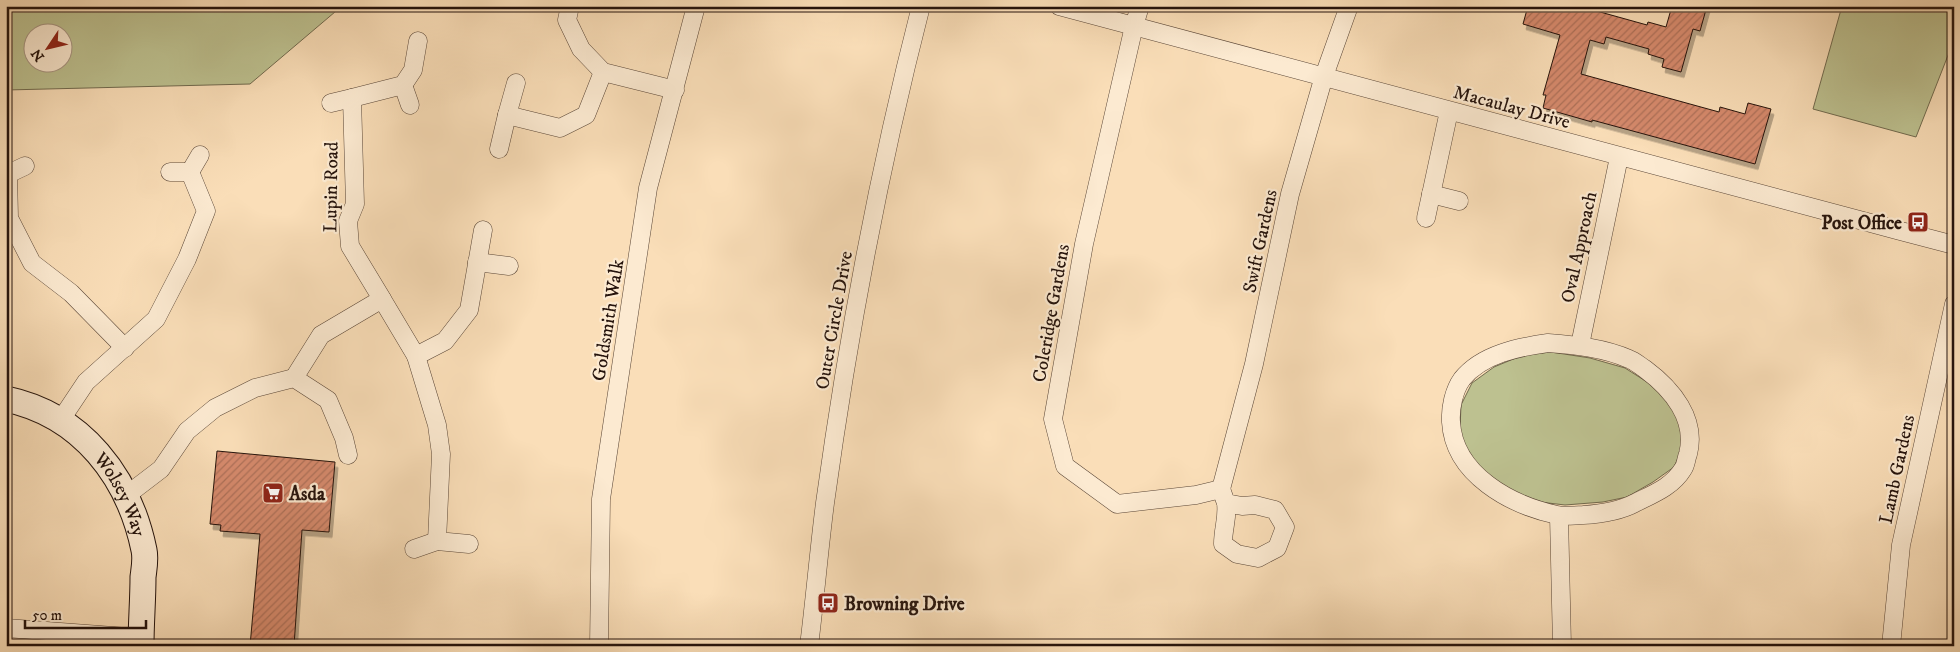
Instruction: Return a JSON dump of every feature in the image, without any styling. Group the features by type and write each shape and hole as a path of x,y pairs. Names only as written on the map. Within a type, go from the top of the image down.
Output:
{"street":[{"path":"570,6 568,20 581,50 603,72 674,90"},
{"name":"Goldsmith Walk","path":"599,646 601,499 648,188 696,6"},
{"name":"Outer Circle Drive","path":"809,646 825,503 854,317 898,96 921,6"},
{"name":"Macaulay Drive","path":"1059,6 1324,76 1618,157 1954,245"},
{"name":"Coleridge Gardens","path":"1140,6 1084,244 1053,419 1065,466 1117,504 1196,495 1224,496"},
{"name":"Swift Gardens","path":"1224,496 1290,194 1324,76 1349,6"},
{"path":"331,104 403,85 413,70 418,41"},
{"path":"508,115 560,128 586,115 603,72"},
{"path":"498,149 516,83"},
{"path":"403,85 410,105"},
{"name":"Lupin Road","path":"352,98 355,204 348,221 350,246 416,356 437,425 441,454 437,541"},
{"path":"1426,218 1449,111"},
{"path":"190,172 200,156"},
{"name":"Oval Approach","path":"1580,345 1618,157"},
{"path":"25,166 7,174 9,218 32,263 70,293 125,348"},
{"path":"170,172 190,172"},
{"path":"60,421 86,382 156,320 187,259 206,211 190,172"},
{"path":"1431,194 1459,201"},
{"path":"416,356 445,342 469,310 483,230"},
{"path":"477,262 509,266"},
{"path":"127,495 161,469 187,431 215,408 255,388 294,378 321,335 382,299"},
{"name":"Lamb Gardens","path":"1891,646 1900,545 1954,304"},
{"path":"1548,343 1580,345 1631,359 1662,382 1686,416 1692,441 1684,468 1668,486 1631,505 1598,514 1559,516 1512,501 1482,481 1462,457 1451,431 1450,413 1453,398 1462,379 1476,366 1520,347 1548,343"},
{"path":"294,378 328,400 344,438 348,455"},
{"name":"Wolsey Way","path":"6,399 27,403 60,421 91,444 109,465 127,495 144,552 141,642"},
{"path":"1559,516 1562,646"},
{"path":"414,549 437,541 469,544"},
{"path":"6,628 141,642"}],"green space":[{"path":"6,6 342,6 250,84 6,90"},
{"path":"1842,6 1950,6 1954,23 1954,40 1916,137 1813,109"},
{"path":"1551,352 1590,358 1625,368 1658,389 1682,423 1681,451 1674,467 1627,497 1603,502 1565,505 1540,502 1513,493 1488,476 1467,454 1460,430 1461,405 1472,383 1494,367 1523,355"}],"building":[{"path":"1528,6 1594,6 1593,10 1647,25 1648,22 1666,27 1672,6 1707,6 1700,31 1693,29 1681,72 1662,67 1664,59 1648,54 1649,49 1606,37 1604,44 1590,40 1581,74 1719,112 1720,107 1745,114 1748,103 1771,109 1755,164 1543,108 1546,95 1543,95 1560,35 1523,24"},
{"name":"Asda","path":"217,451 335,462 329,532 302,530 294,646 250,646 260,534 220,531 221,525 210,524"}],"place":[{"name":"Post Office","path":"1918,222"},
{"name":"Asda","path":"273,493"},
{"name":"Browning Drive","path":"828,603"}]}
